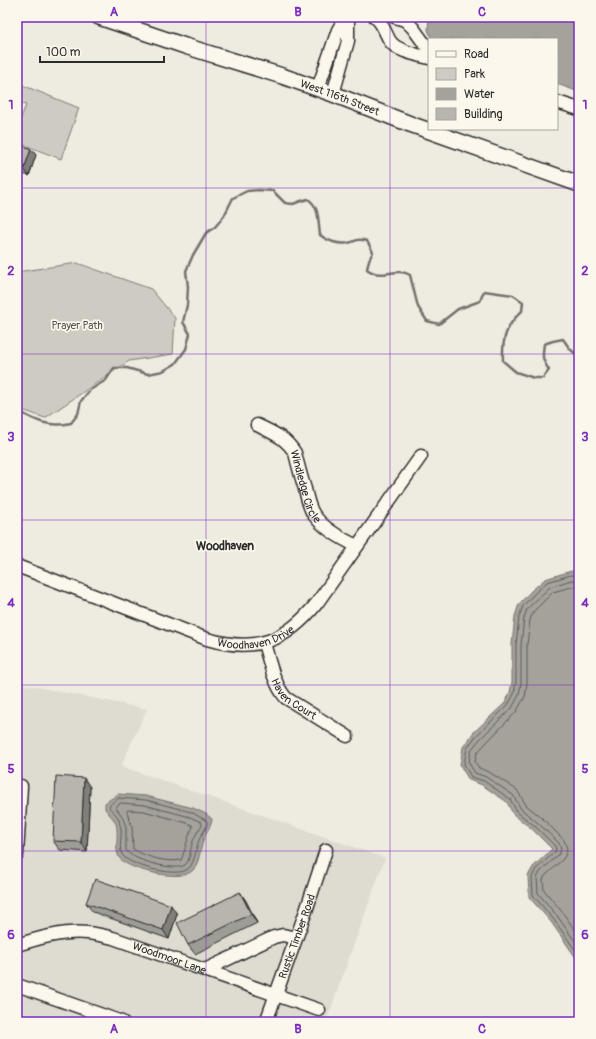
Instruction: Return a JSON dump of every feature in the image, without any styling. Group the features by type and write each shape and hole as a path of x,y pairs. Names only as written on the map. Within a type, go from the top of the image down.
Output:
{"main road":[{"name":"West 116th Street","path":"99,17 318,88 410,124 579,184"}],"street":[{"path":"318,88 338,30 347,17"},
{"path":"333,94 348,41 347,17"},
{"path":"375,17 382,24 390,41 395,46 428,58"},
{"path":"395,17 405,20 413,28 428,49"},
{"path":"400,49 410,46 413,42 415,37 413,28"},
{"path":"558,102 579,109"},
{"name":"Windledge Circle","path":"257,425 282,438 292,448 295,453 308,502 314,515 327,528 347,542 356,546"},
{"name":"Woodhaven Drive","path":"17,566 207,639 240,645 264,643 292,628 307,616 421,456"},
{"name":"Haven Court","path":"264,643 275,680 282,694 347,736"},
{"path":"17,855 21,786"},
{"name":"Rustic Timber Road","path":"266,1022 326,850"},
{"name":"Woodmoor Lane","path":"17,945 52,935 88,932 113,938 319,1010"},
{"path":"205,970 274,937 283,935 296,938"},
{"path":"17,985 122,1022"}],"shaded area":[{"path":"17,683 147,709 121,766 385,858 326,1022 17,1022"}],"green space":[{"path":"22,85 79,108 61,159 17,142 17,128 26,105 17,102"},
{"name":"Prayer Path","path":"77,263 151,289 175,318 173,354 129,361 45,418 17,408 17,272"}],"water":[{"path":"429,17 579,17 579,92 558,84 558,38 432,38 428,30"},
{"path":"571,571 579,573 579,962 551,922 529,897 528,876 533,867 552,849 532,829 513,814 507,802 482,785 469,780 460,765 463,747 473,733 505,703 510,692 512,682 512,644 515,616 519,604 545,579"},
{"path":"118,794 146,796 193,808 206,814 212,819 203,842 200,855 193,870 187,874 179,875 157,874 135,868 121,860 117,850 116,826 114,820 105,809 105,803"}],"building":[{"path":"17,143 31,149 24,169 17,167"},
{"path":"56,776 84,778 81,842 53,841"},
{"path":"95,879 171,905 163,930 86,903"},
{"path":"240,892 251,914 188,945 177,923"}],"waterway":[{"path":"17,410 36,420 49,424 56,425 71,423 78,414 81,401 90,390 106,380 114,368 127,368 148,374 163,371 175,364 186,349 190,334 183,322 187,305 188,287 186,271 193,255 206,233 215,227 224,216 233,198 247,191 273,191 285,203 293,204 308,199 317,210 320,235 333,242 348,243 359,240 367,241 373,252 367,269 378,274 399,272 410,275 418,307 427,321 439,324 458,309 480,301 484,291 513,295 523,302 522,311 512,322 506,333 503,346 503,361 516,372 534,378 543,378 549,370 543,358 544,344 553,341 563,339 570,349 579,357"}],"district":[{"name":"Woodhaven","path":"225,546"}]}
